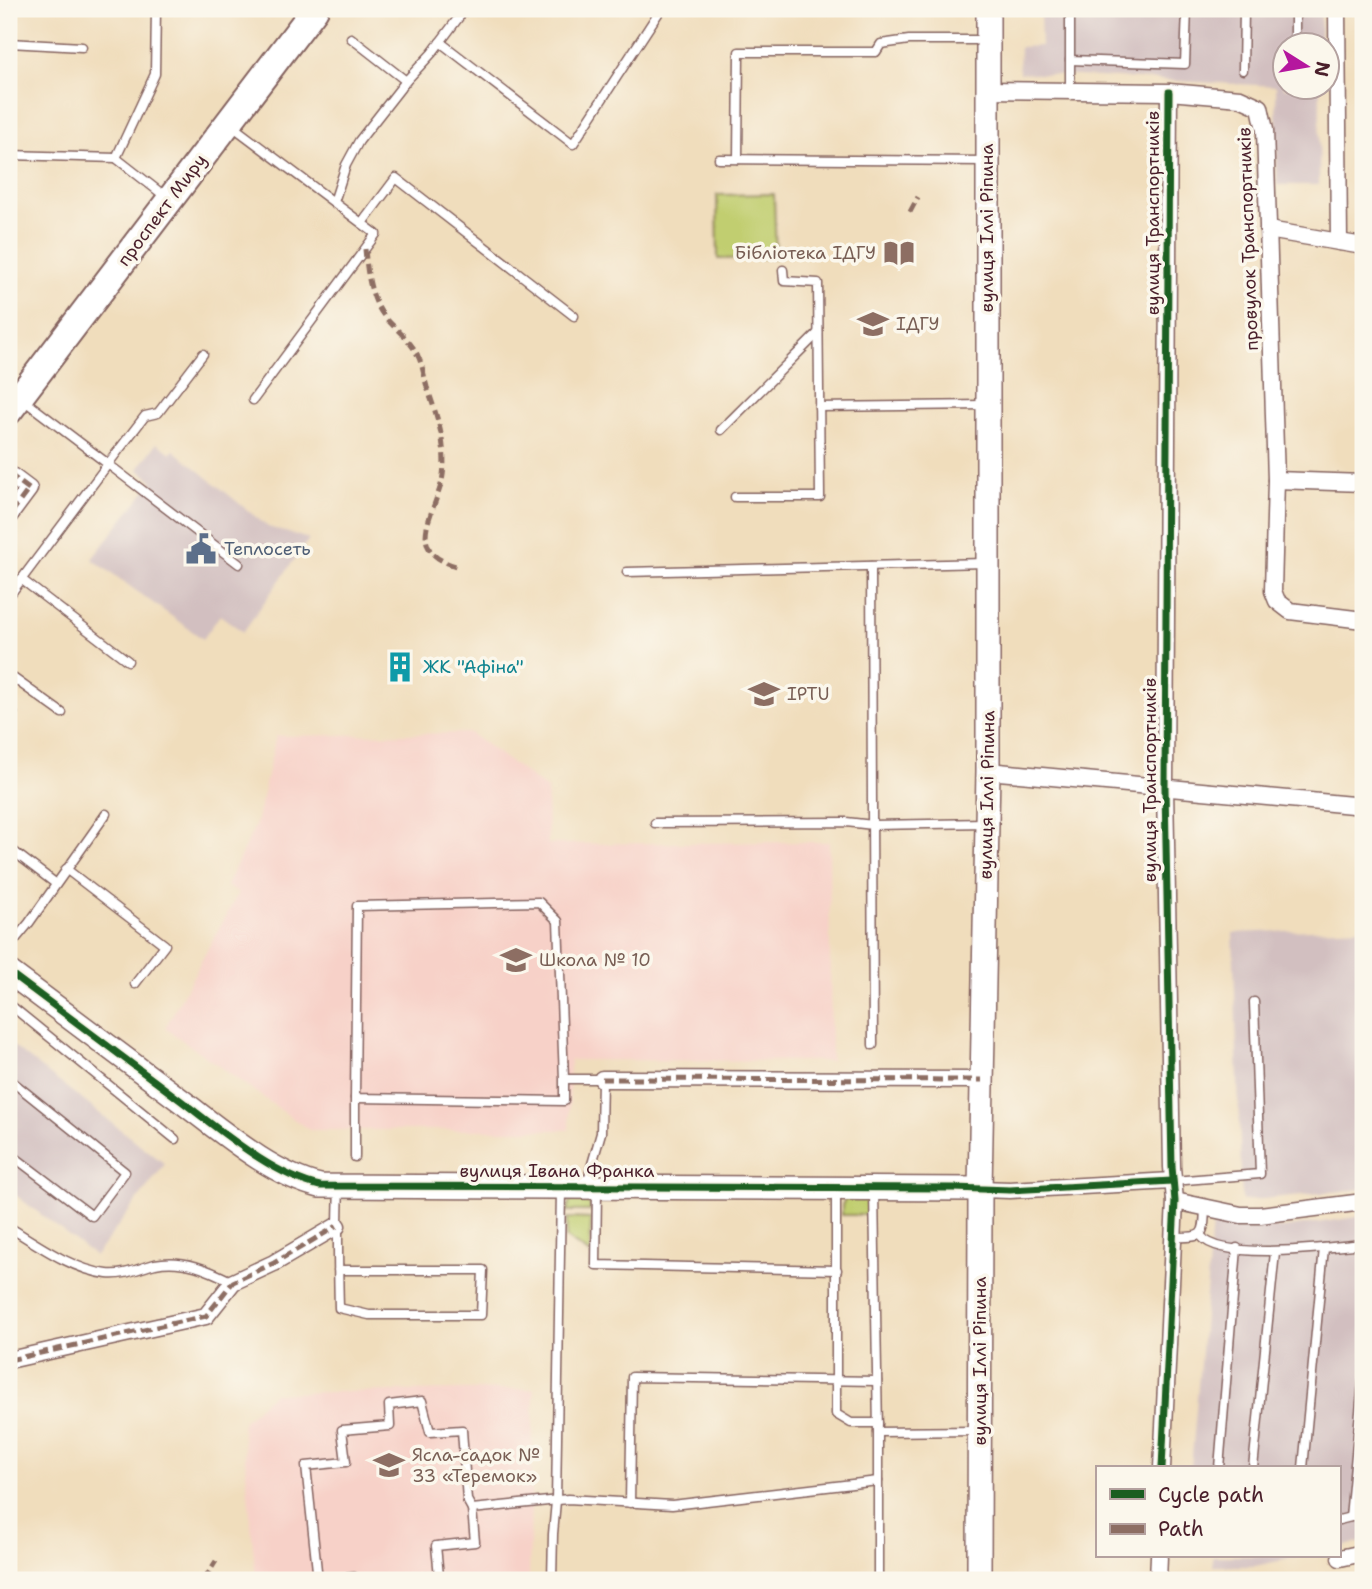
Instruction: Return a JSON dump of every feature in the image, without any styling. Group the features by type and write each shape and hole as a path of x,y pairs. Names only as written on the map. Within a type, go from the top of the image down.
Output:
{"main road":[{"name":"проспект Миру","path":"12,399 170,200 315,9"},
{"name":"вулиця Іллі Ріпина","path":"979,1580 980,1189 988,823 988,9"},
{"name":"вулиця Івана Франка","path":"11,979 284,1174 301,1182 339,1187 980,1189"}],"street":[{"path":"1337,9 1339,242"},
{"name":"провулок Транспортників","path":"988,90 1169,92 1240,98 1260,107 1265,130 1276,480 1273,592 1278,601 1290,611 1363,620"},
{"name":"вулиця Транспортників","path":"1162,1466 1175,1201 1172,1181 1165,788 1169,92"},
{"path":"1268,230 1363,246"},
{"path":"9,474 29,489 9,516"},
{"path":"1276,480 1363,483"},
{"path":"988,771 1363,806"},
{"path":"602,1079 982,1080"},
{"name":"вулиця Івана Франка","path":"980,1189 1010,1190 1172,1181"},
{"path":"1175,1201 1241,1215 1363,1202"},
{"path":"9,1360 206,1316 233,1282 274,1263 337,1226"},
{"path":"1340,1558 1363,1553"},
{"path":"1158,1580 1159,1558"}],"lane":[{"path":"116,158 155,74 156,9"},
{"path":"334,202 345,165 359,141 465,9"},
{"path":"440,42 573,144 661,9"},
{"path":"1070,9 1070,91"},
{"path":"1070,60 1185,64 1187,10 1082,9"},
{"path":"1243,70 1244,9"},
{"path":"1295,9 1295,32"},
{"path":"351,38 407,81"},
{"path":"738,159 739,52 876,52 880,44 896,40 987,40"},
{"path":"9,43 82,47"},
{"path":"228,123 376,234 253,400"},
{"path":"9,155 116,158 170,200"},
{"path":"719,159 986,161"},
{"path":"362,223 396,178 574,316"},
{"path":"735,497 820,497 818,283 783,281 783,270"},
{"path":"721,430 818,333"},
{"path":"9,596 145,416 158,413 203,354"},
{"path":"12,399 108,464 239,564"},
{"path":"819,407 988,405"},
{"path":"627,572 988,563"},
{"path":"871,566 873,1045"},
{"path":"21,579 128,661"},
{"path":"9,674 62,713"},
{"path":"9,947 106,814"},
{"path":"655,823 988,823"},
{"path":"9,848 55,883"},
{"path":"66,869 165,945 135,984"},
{"path":"355,1098 564,1101 558,921 539,902 357,906 355,1098 355,1157"},
{"path":"1172,1181 1260,1174 1254,1002"},
{"path":"9,1004 175,1139"},
{"path":"9,1079 125,1172 92,1216 9,1153"},
{"path":"564,1080 602,1079 601,1133 590,1171 596,1265 837,1270"},
{"path":"338,1270 483,1270 481,1315 369,1315 339,1308 338,1270 337,1226 339,1187"},
{"path":"552,1580 552,1534 556,1501 561,1187"},
{"path":"836,1187 836,1414 850,1423 878,1428 980,1431"},
{"path":"874,1188 878,1580"},
{"path":"1201,1236 1204,1231 1205,1206"},
{"path":"9,1227 90,1271 110,1275 154,1264 183,1263 200,1267 233,1282"},
{"path":"1173,1237 1201,1236 1210,1244 1275,1252 1363,1244"},
{"path":"1219,1466 1237,1248"},
{"path":"1303,1466 1324,1248"},
{"path":"1253,1466 1275,1252"},
{"path":"630,1503 632,1377 877,1381"},
{"path":"1350,1517 1363,1381"},
{"path":"355,1580 354,1577 320,1580 306,1466 346,1462 342,1430 390,1426 388,1405 422,1402 430,1432 462,1430 467,1500 472,1509 475,1542 436,1546 439,1576 405,1580"},
{"path":"472,1509 556,1501 672,1505 878,1481"},
{"path":"1340,1520 1363,1514"}],"shaded area":[{"path":"1040,9 1321,9 1320,32 1270,32 1270,86 1019,73 1020,47 1041,46"},
{"path":"1276,102 1320,102 1319,185 1277,185"},
{"name":"Теплосеть","path":"157,443 171,453 174,450 268,527 309,539 243,632 220,615 203,639 92,559 153,481 138,469"},
{"name":"Школа № 10","path":"470,733 547,789 548,844 829,842 831,1061 570,1060 569,1130 309,1130 165,1028 238,893 226,886 256,824 276,736"},
{"path":"1363,928 1363,1189 1242,1201 1233,933"},
{"path":"9,1043 165,1164 95,1256 9,1190"},
{"path":"1363,1216 1363,1542 1340,1547 1340,1466 1191,1466 1212,1224 1283,1228"},
{"name":"Ясла-садок № 33 «Теремок»","path":"534,1389 529,1580 256,1580 242,1427 244,1420 274,1393"},
{"path":"1213,1558 1293,1558 1255,1566 1213,1566"}],"green space":[{"path":"774,194 776,258 718,259 717,195"},
{"path":"577,1196 588,1197 591,1211 567,1211 570,1201"},
{"path":"846,1197 868,1197 869,1215 842,1215 842,1205"},
{"path":"567,1218 591,1219 590,1254 566,1238"}],"marked path":[{"path":"910,212 918,197"},
{"path":"365,249 375,301 384,316 415,350 441,432 443,476 426,532 427,543 432,553 442,561 460,567"},
{"path":"9,474 29,489 9,516"},
{"path":"602,1079 982,1080"},
{"path":"9,1360 206,1316 233,1282 274,1263 337,1226"},
{"path":"204,1580 216,1561"}],"cycle path":[{"path":"1162,1466 1175,1201 1172,1167 1165,788 1169,92"},
{"path":"9,972 247,1150 284,1172 320,1186 1010,1190 1172,1181"}],"place":[{"name":"Бібліотека ІДГУ","path":"899,253"},
{"name":"ІДГУ","path":"873,324"},
{"name":"Теплосеть","path":"201,549"},
{"name":"ЖК \"Афіна\"","path":"400,667"},
{"name":"IPTU","path":"764,694"},
{"name":"Школа № 10","path":"516,960"},
{"name":"Ясла-садок № 33 «Теремок»","path":"389,1465"}]}
